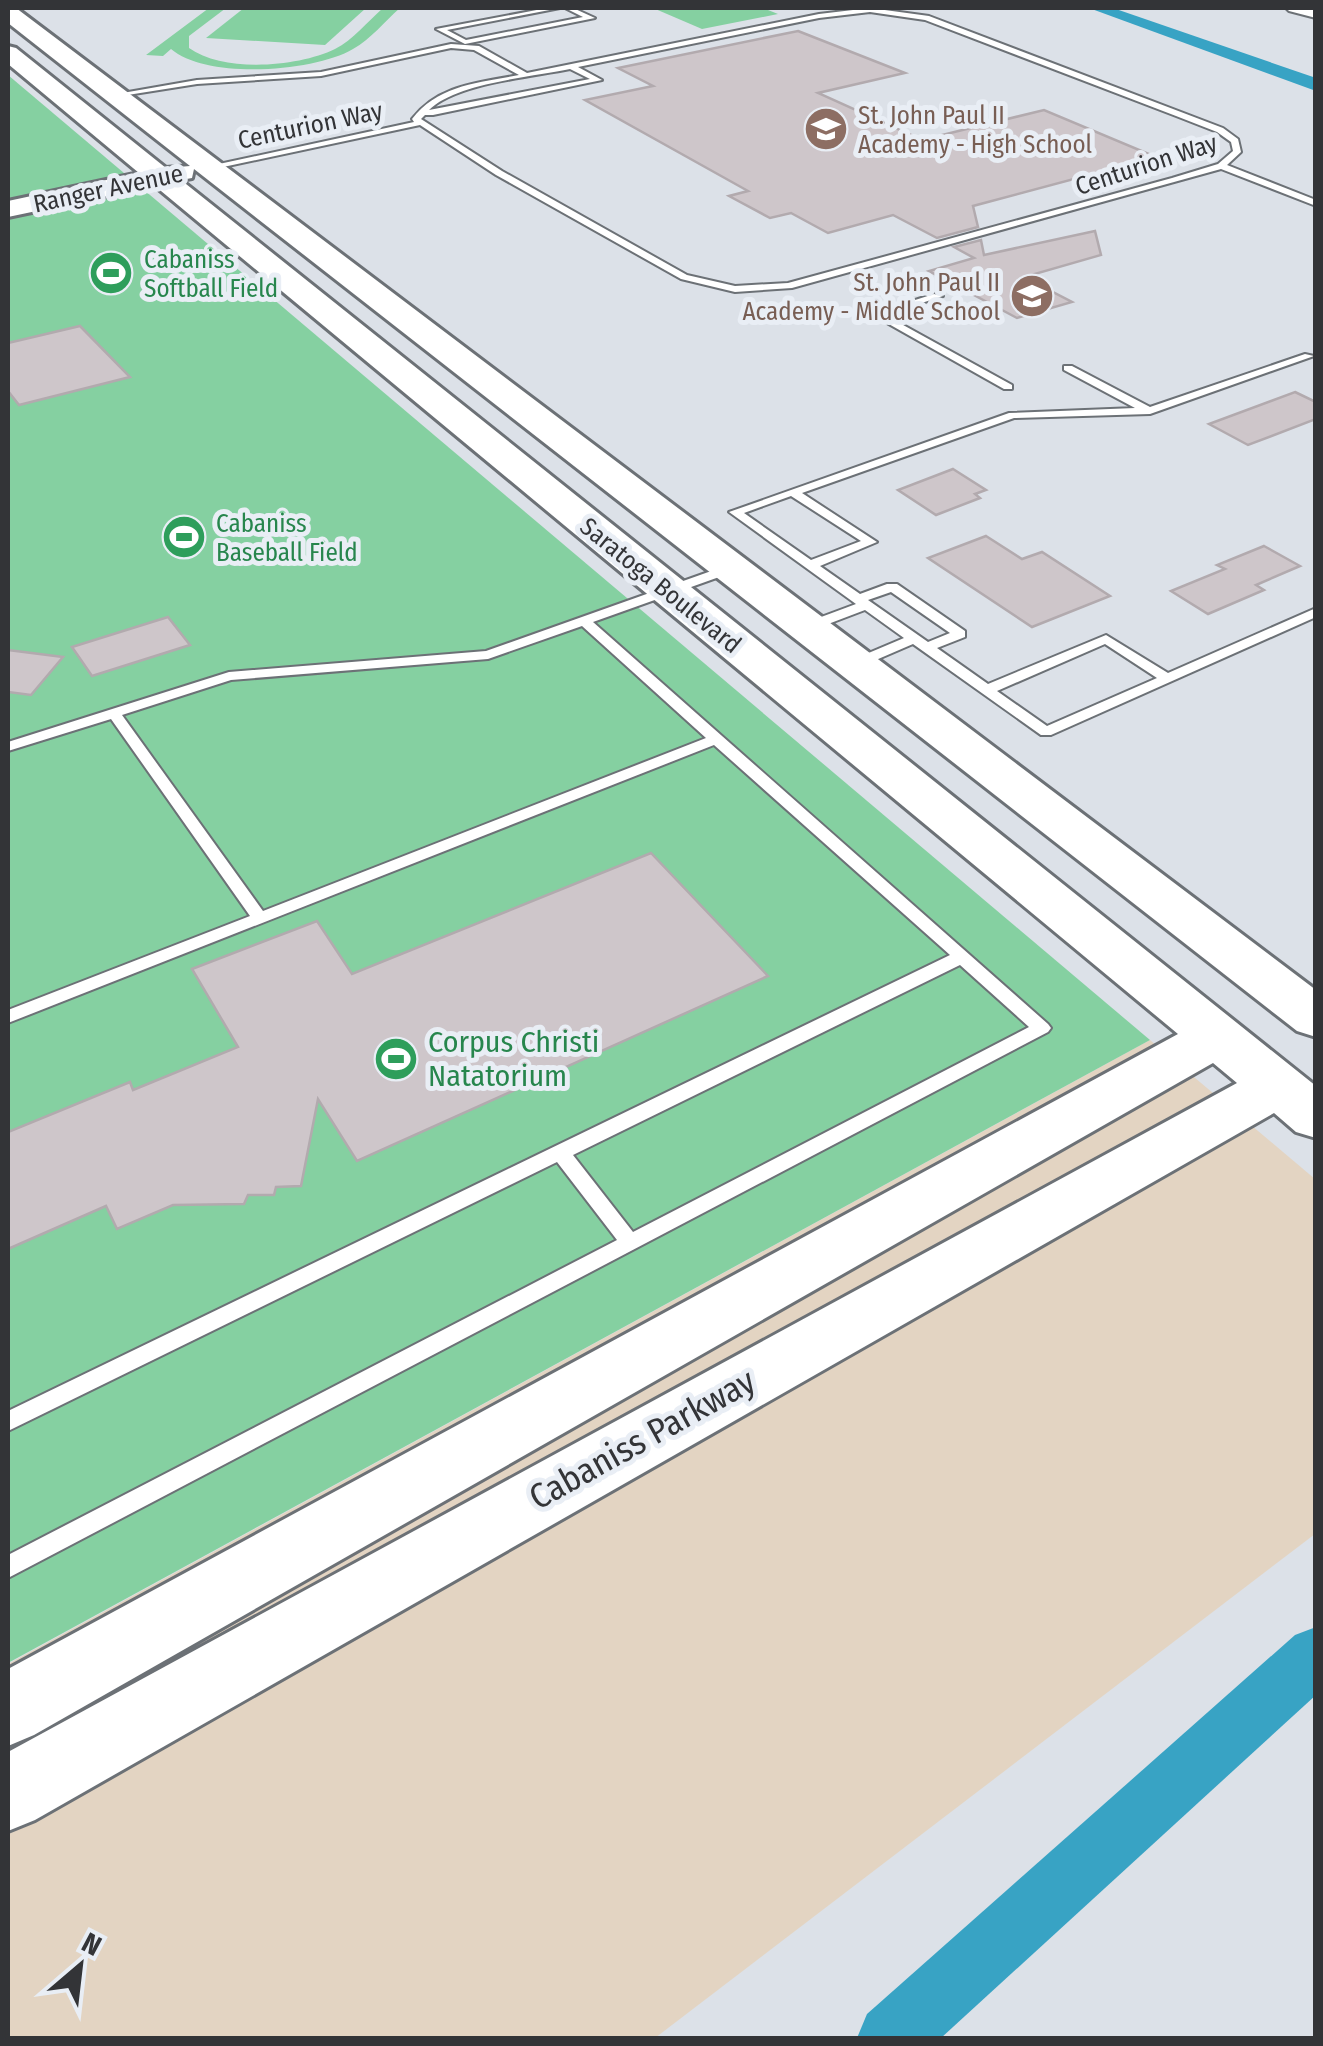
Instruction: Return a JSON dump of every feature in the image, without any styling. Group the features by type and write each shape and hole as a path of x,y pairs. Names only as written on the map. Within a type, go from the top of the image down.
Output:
{"main road":[{"name":"Saratoga Boulevard","path":"8,13 1316,1018"},
{"name":"Saratoga Boulevard","path":"8,53 1296,1102"},
{"name":"Ranger Avenue","path":"8,209 209,167"},
{"name":"Cabaniss Parkway","path":"13,1759 1217,1036"},
{"name":"Cabaniss Parkway","path":"13,1759 1296,1102"}],"street":[{"path":"1294,8 1316,14"}],"lane":[{"path":"528,76 440,29 556,8"},
{"path":"115,95 197,82 322,74 591,18 568,8"},
{"name":"Centurion Way","path":"836,13 908,14 1220,130 1235,142 1237,152 1220,166 788,286 735,289 684,277 499,173 416,118 456,90 570,66 836,13"},
{"path":"420,112 598,80 570,66"},
{"name":"Centurion Way","path":"209,167 420,123"},
{"path":"1220,166 1316,203"},
{"path":"938,296 876,314 1008,387"},
{"path":"1309,356 1150,411 1013,415 735,512 1046,732 1316,612"},
{"path":"1068,368 1150,411"},
{"path":"793,492 870,542 810,565"},
{"path":"8,747 230,676 471,659 730,568"},
{"path":"810,626 892,586 960,634 857,663"},
{"path":"8,1566 1042,1028 584,622"},
{"path":"986,690 1106,639 1167,678"},
{"path":"112,712 260,918"},
{"path":"8,1018 716,738"},
{"path":"8,1421 962,957"},
{"path":"560,1152 630,1243"}],"shaded area":[{"path":"1150,1040 1315,1179 1315,1534 655,2038 8,2038 8,1664"}],"green space":[{"path":"209,8 226,8 189,36 189,48 221,61 261,65 302,60 335,49 383,8 400,8 360,45 313,63 234,69 188,59 171,49 163,56 146,55"},
{"path":"244,8 366,8 325,45 206,38"},
{"path":"653,8 763,8 778,14 702,29"},
{"path":"8,75 1150,1040 8,1663"}],"building":[{"path":"798,31 905,73 818,93 922,140 1044,110 1156,157 973,206 978,227 937,238 893,215 828,233 791,213 770,218 729,196 748,191 585,100 653,86 618,68"},
{"path":"1095,231 1101,255 1024,277 1072,302 1017,318 929,271 974,258 954,247 981,240 984,255"},
{"path":"80,326 130,377 19,405 8,391 8,343"},
{"path":"1295,392 1316,402 1316,419 1248,445 1209,424"},
{"path":"953,469 986,490 975,494 980,498 936,515 898,490"},
{"path":"986,536 1022,559 1042,552 1110,596 1032,627 928,558"},
{"path":"1264,546 1300,566 1256,585 1264,590 1208,614 1171,591 1225,569 1217,565"},
{"path":"168,617 190,645 92,676 72,647"},
{"path":"8,650 63,657 31,695 8,692"},
{"name":"Corpus Christi Natatorium","path":"651,853 768,976 357,1161 318,1099 301,1186 276,1187 274,1195 248,1195 244,1204 173,1205 117,1229 106,1206 8,1249 8,1132 130,1082 133,1090 238,1047 192,969 317,921 352,974"}],"waterway":[{"path":"1098,8 1316,85"},
{"path":"891,2038 1316,1655"}],"place":[{"name":"St. John Paul II Academy - High School","path":"826,129"},
{"name":"Cabaniss Softball Field","path":"111,273"},
{"name":"St. John Paul II Academy - Middle School","path":"1032,296"},
{"name":"Cabaniss Baseball Field","path":"184,537"},
{"name":"Corpus Christi Natatorium","path":"396,1059"}]}
